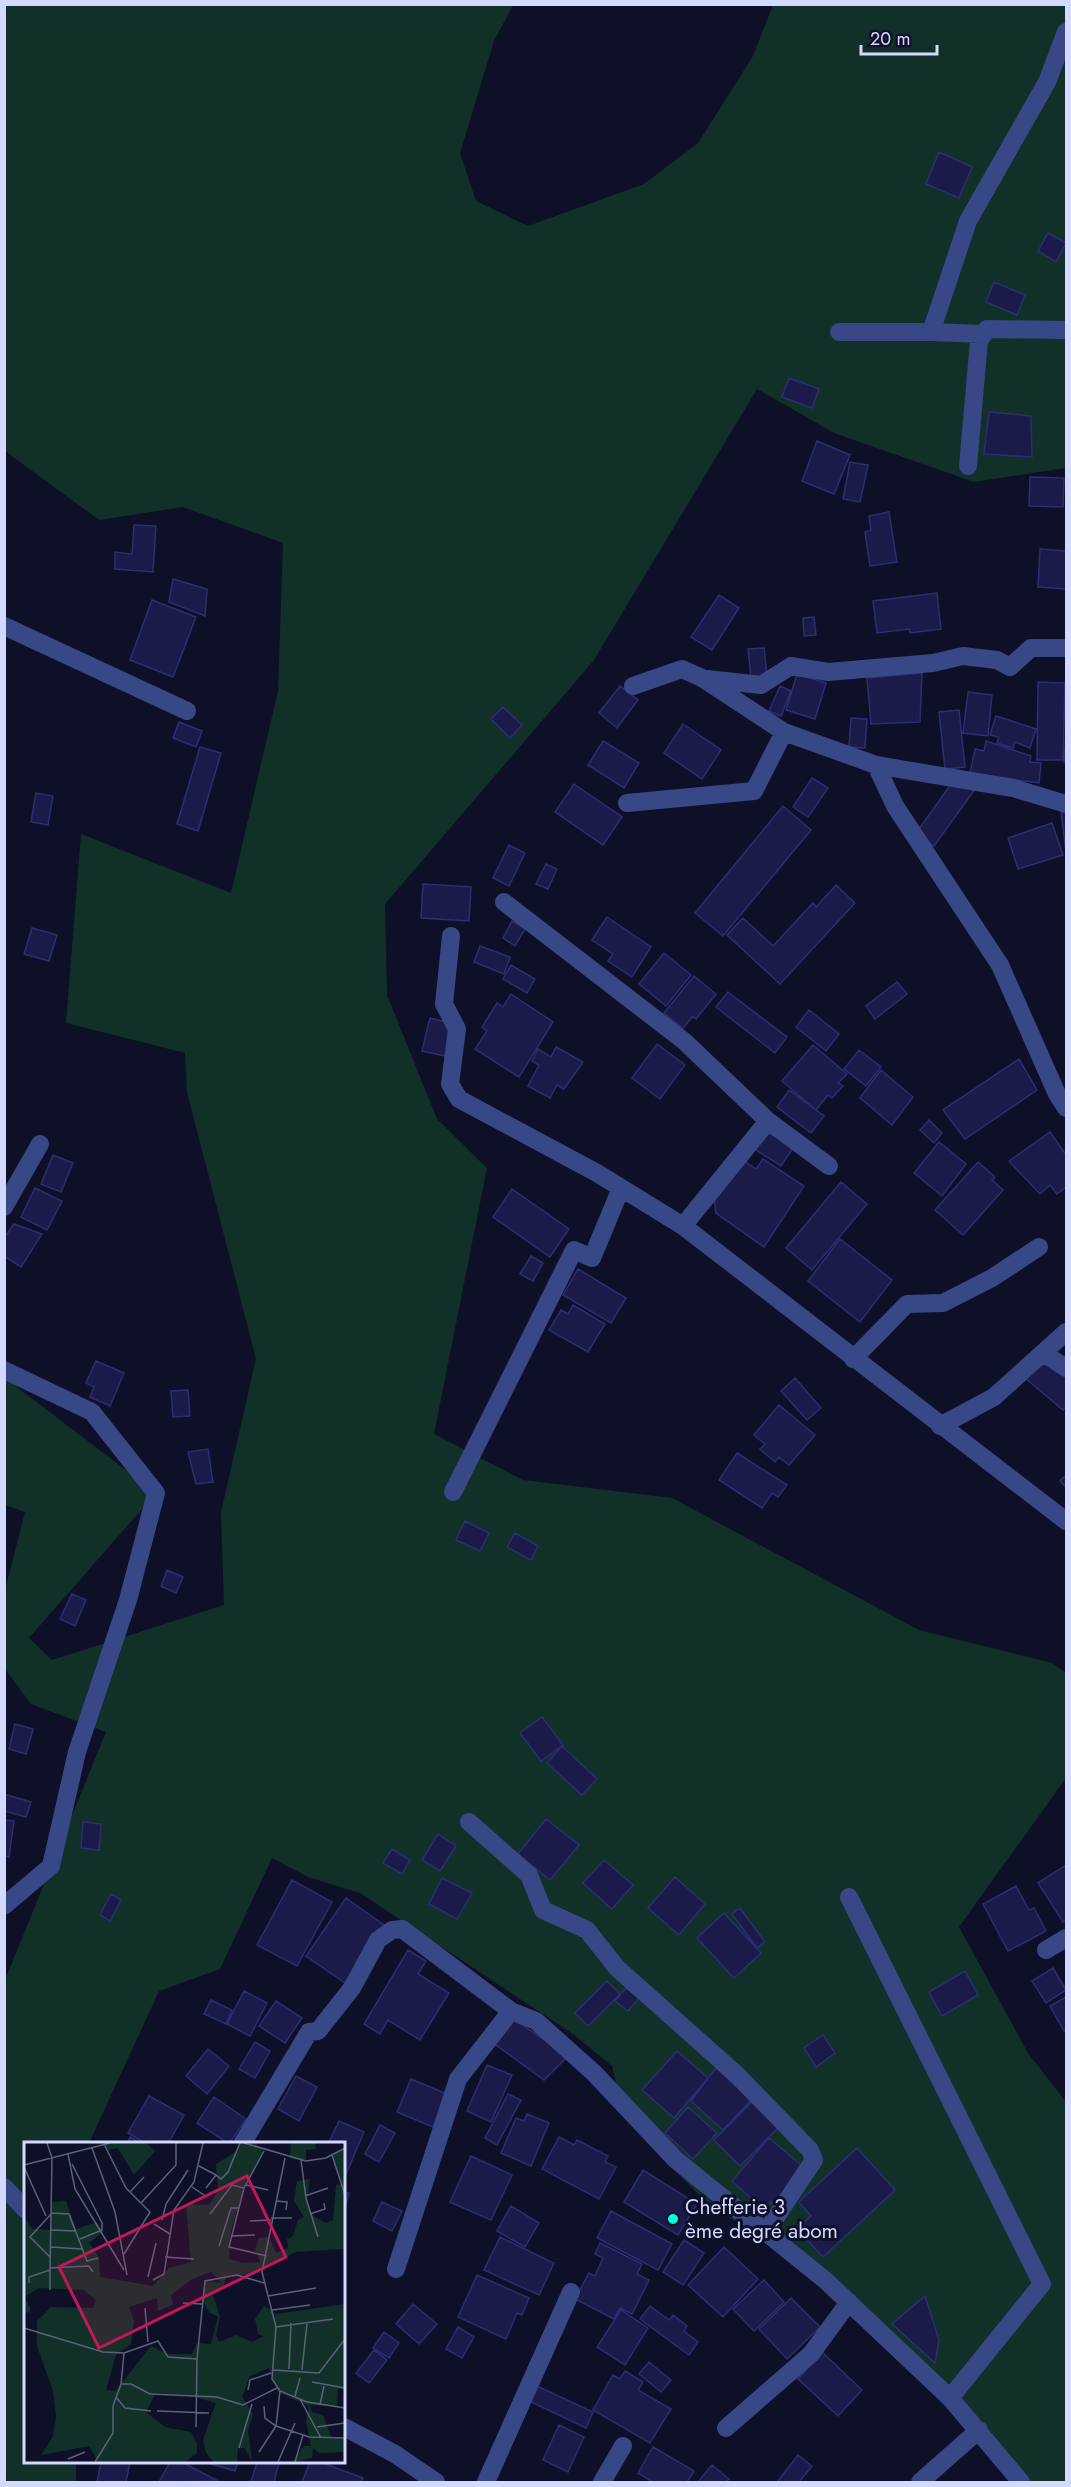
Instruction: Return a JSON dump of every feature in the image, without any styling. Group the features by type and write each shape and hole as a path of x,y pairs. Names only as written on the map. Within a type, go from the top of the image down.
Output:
{"street":[{"path":"931,332 968,221 1047,82 1066,32"},
{"path":"968,466 979,341 982,334 987,329 1066,330"},
{"path":"839,332 982,334"},
{"path":"4,626 187,711"},
{"path":"702,678 761,685 791,666 828,672 933,663 963,656 997,660 1010,667 1031,648 1066,648"},
{"path":"633,686 676,669 686,670 784,732 876,765 1013,788 1066,804"},
{"path":"627,803 754,791 784,732"},
{"path":"876,765 895,806 1000,965 1063,1097"},
{"path":"504,902 684,1041 768,1121 829,1166"},
{"path":"451,936 444,1004 457,1029 450,1084 453,1093 621,1188 682,1226 1066,1521"},
{"path":"682,1226 768,1121"},
{"path":"4,1207 40,1144"},
{"path":"453,1492 574,1250 592,1258 621,1188"},
{"path":"853,1359 907,1304 943,1303 1000,1274 1038,1247"},
{"path":"940,1426 994,1397 1066,1332"},
{"path":"1043,1353 1066,1368"},
{"path":"4,1370 93,1412 156,1492 128,1600 77,1752 51,1866 4,1906"},
{"path":"469,1822 529,1875 543,1910 588,1929 617,1968 736,2074 810,2150 814,2160 766,2232"},
{"path":"849,1897 1042,2284 950,2398"},
{"path":"243,2142 309,2032 318,2031 352,1988 378,1940 392,1930 402,1929 511,2011 536,2021 594,2073 676,2160 849,2302 950,2398 1021,2482"},
{"path":"1046,1950 1066,1938"},
{"path":"396,2269 458,2079 511,2011"},
{"path":"4,2187 24,2208"},
{"path":"486,2482 571,2292"},
{"path":"726,2428 811,2354 849,2302"},
{"path":"345,2428 395,2454 436,2482"},
{"path":"920,2482 979,2430"},
{"path":"602,2482 622,2446"}],"green space":[{"path":"5,5 513,5 494,41 460,153 476,201 528,226 644,184 698,143 753,56 773,5 1066,5 1066,468 974,482 834,433 757,389 594,660 385,904 387,995 437,1119 487,1168 434,1434 523,1480 672,1498 919,1630 1052,1663 1066,1673 1066,1778 959,1927 1028,2053 1066,2102 1066,2482 1025,2482 857,2316 772,2248 702,2198 646,2141 622,2109 612,2066 573,2034 360,1893 308,1877 272,1858 220,1969 159,1991 89,2142 24,2142 24,2463 76,2463 76,2482 7,2482 4,2468 5,1980 106,1732 31,1704 5,1669 5,1590 25,1512 5,1505 5,1378 156,1493 29,1638 52,1660 224,1605 221,1512 256,1359 187,1092 185,1053 66,1023 81,834 231,893 278,691 283,543 183,507 99,520 5,451"}],"building":[{"path":"939,152 972,167 959,198 926,184"},
{"path":"1048,233 1066,243 1056,262 1038,251"},
{"path":"994,282 1025,295 1017,315 986,302"},
{"path":"789,378 819,389 812,408 782,397"},
{"path":"989,412 1031,416 1032,457 984,454"},
{"path":"817,441 850,455 834,494 802,481"},
{"path":"850,462 868,465 860,502 843,499"},
{"path":"1030,477 1064,478 1063,507 1029,506"},
{"path":"889,512 897,562 870,566 865,532 871,530 869,516"},
{"path":"134,525 156,526 153,572 115,569 115,552 132,554"},
{"path":"1040,549 1066,551 1066,589 1038,587"},
{"path":"173,579 207,589 205,616 169,602"},
{"path":"937,593 941,629 910,633 909,629 877,633 873,601"},
{"path":"719,595 739,608 712,650 691,637"},
{"path":"152,600 196,617 173,677 130,660"},
{"path":"814,617 816,635 804,636 803,618"},
{"path":"764,648 767,676 751,678 748,649"},
{"path":"922,673 920,722 871,724 867,678"},
{"path":"797,674 826,683 815,719 786,710"},
{"path":"1038,682 1065,683 1063,760 1037,760"},
{"path":"620,686 638,700 617,728 599,713"},
{"path":"780,686 791,691 781,716 769,711"},
{"path":"968,692 992,695 988,736 963,733"},
{"path":"503,707 522,725 510,738 491,719"},
{"path":"959,710 965,767 945,769 939,712"},
{"path":"996,716 1036,729 1030,748 1015,742 1013,748 997,743 999,737 990,735"},
{"path":"851,718 867,719 865,748 849,747"},
{"path":"179,722 202,731 196,747 173,738"},
{"path":"683,724 721,750 702,779 664,753"},
{"path":"1066,733 1066,763 1064,762"},
{"path":"603,741 639,763 624,788 588,765"},
{"path":"986,741 1031,756 1030,762 1041,763 1039,783 970,773 975,749 984,751"},
{"path":"200,747 221,753 198,831 177,824"},
{"path":"812,778 828,788 808,817 793,807"},
{"path":"954,780 978,785 934,846 916,833"},
{"path":"574,784 622,817 603,845 555,812"},
{"path":"36,793 53,796 48,825 31,822"},
{"path":"783,806 811,830 723,936 695,913"},
{"path":"1061,812 1066,812 1066,851"},
{"path":"1052,823 1063,855 1018,869 1008,838"},
{"path":"509,845 525,853 509,886 493,878"},
{"path":"546,864 557,869 548,889 536,884"},
{"path":"423,884 471,887 469,921 421,918"},
{"path":"836,885 855,903 780,984 727,935 743,918 773,946 813,903 816,907"},
{"path":"607,917 651,947 632,977 608,961 613,954 592,940"},
{"path":"512,921 525,929 515,946 503,938"},
{"path":"32,928 57,935 49,961 24,954"},
{"path":"480,946 510,957 504,974 474,962"},
{"path":"664,953 691,975 666,1006 639,984"},
{"path":"511,965 535,979 527,993 503,979"},
{"path":"694,976 716,994 696,1019 693,1016 683,1028 664,1013"},
{"path":"897,982 907,994 875,1019 866,1006"},
{"path":"728,992 787,1037 775,1053 716,1007"},
{"path":"511,994 553,1022 519,1077 475,1049 487,1031 482,1027 497,1003 503,1007"},
{"path":"809,1010 839,1034 826,1051 796,1027"},
{"path":"430,1018 458,1025 450,1057 422,1051"},
{"path":"657,1044 685,1065 660,1099 632,1078"},
{"path":"813,1045 847,1074 838,1083 843,1086 832,1098 828,1095 816,1110 782,1081"},
{"path":"556,1047 583,1062 564,1089 557,1085 550,1098 528,1086 539,1065 532,1061 538,1049 551,1057"},
{"path":"859,1050 881,1067 866,1086 844,1069"},
{"path":"1019,1059 1037,1090 965,1139 943,1110"},
{"path":"881,1070 913,1097 892,1125 860,1098"},
{"path":"789,1090 824,1116 811,1133 777,1107"},
{"path":"929,1120 942,1133 934,1143 920,1130"},
{"path":"765,1130 793,1148 781,1166 753,1148"},
{"path":"1050,1132 1066,1155 1066,1187 1057,1194 1050,1185 1040,1194 1009,1161"},
{"path":"939,1142 966,1164 942,1196 914,1173"},
{"path":"53,1155 73,1163 61,1192 41,1184"},
{"path":"740,1158 756,1169 763,1159 804,1186 764,1247 716,1213 714,1198"},
{"path":"978,1162 995,1177 992,1180 1003,1190 963,1235 935,1210"},
{"path":"841,1182 867,1204 812,1270 786,1248"},
{"path":"35,1188 62,1201 47,1230 21,1217"},
{"path":"512,1189 569,1229 550,1257 493,1217"},
{"path":"14,1224 42,1234 21,1267 4,1256 4,1238"},
{"path":"840,1239 892,1280 860,1322 808,1281"},
{"path":"531,1256 543,1263 533,1281 520,1274"},
{"path":"578,1269 626,1298 611,1323 563,1295"},
{"path":"573,1305 605,1324 588,1352 549,1330 561,1310 568,1314"},
{"path":"1043,1357 1066,1378 1066,1407 1063,1410 1025,1378"},
{"path":"96,1361 124,1373 110,1406 90,1397 94,1387 86,1383"},
{"path":"795,1378 821,1408 807,1420 781,1391"},
{"path":"188,1390 190,1416 173,1417 171,1391"},
{"path":"779,1405 815,1435 789,1465 779,1457 775,1462 760,1449 765,1444 754,1435"},
{"path":"208,1449 213,1482 196,1484 188,1452"},
{"path":"737,1453 787,1485 778,1497 772,1493 762,1508 719,1480"},
{"path":"1066,1475 1066,1487 1060,1481"},
{"path":"465,1521 489,1533 480,1551 456,1540"},
{"path":"515,1533 538,1546 531,1560 507,1547"},
{"path":"167,1570 183,1577 176,1593 161,1586"},
{"path":"72,1594 86,1600 75,1626 60,1619"},
{"path":"542,1717 563,1745 541,1761 520,1733"},
{"path":"15,1724 33,1729 26,1754 9,1749"},
{"path":"562,1746 597,1779 582,1795 547,1763"},
{"path":"4,1794 31,1802 26,1817 4,1811"},
{"path":"546,1819 579,1845 550,1880 518,1854"},
{"path":"4,1820 14,1821 9,1857 4,1856"},
{"path":"83,1822 101,1824 99,1850 81,1848"},
{"path":"438,1834 456,1846 440,1871 422,1860"},
{"path":"392,1849 410,1860 402,1874 383,1863"},
{"path":"604,1860 633,1885 612,1909 583,1883"},
{"path":"1066,1865 1066,1920 1063,1922 1038,1883"},
{"path":"675,1877 705,1904 679,1935 648,1908"},
{"path":"442,1878 472,1893 457,1919 429,1904"},
{"path":"292,1880 332,1902 297,1966 257,1945"},
{"path":"1016,1886 1029,1910 1034,1908 1046,1931 1008,1951 983,1904"},
{"path":"111,1894 121,1900 110,1921 100,1915"},
{"path":"346,1898 384,1925 345,1983 306,1956"},
{"path":"740,1908 765,1942 757,1948 732,1914"},
{"path":"724,1913 761,1953 734,1978 697,1938"},
{"path":"408,1950 426,1961 418,1974 449,1993 420,2040 388,2020 380,2034 364,2024"},
{"path":"1053,1968 1066,1990 1046,2003 1032,1981"},
{"path":"965,1971 978,1995 942,2016 929,1992"},
{"path":"607,1981 620,1994 588,2026 575,2013"},
{"path":"626,1988 639,1998 628,2011 615,2001"},
{"path":"244,1991 267,2003 250,2036 227,2024"},
{"path":"1066,1997 1066,2030 1064,2031 1050,2006"},
{"path":"211,2000 232,2010 226,2024 204,2014"},
{"path":"276,2001 302,2018 285,2043 259,2026"},
{"path":"512,2018 568,2056 544,2080 492,2042"},
{"path":"823,2035 835,2053 816,2067 804,2048"},
{"path":"255,2042 270,2051 255,2078 239,2069"},
{"path":"208,2049 229,2066 207,2094 186,2076"},
{"path":"677,2051 708,2078 674,2118 642,2090"},
{"path":"487,2065 512,2075 491,2122 467,2111"},
{"path":"716,2068 751,2100 723,2130 691,2101"},
{"path":"296,2076 317,2087 299,2121 278,2109"},
{"path":"411,2079 447,2094 433,2127 397,2112"},
{"path":"508,2094 521,2100 497,2145 485,2138"},
{"path":"149,2096 184,2115 169,2142 144,2142 128,2133"},
{"path":"214,2097 246,2119 230,2142 226,2142 197,2123"},
{"path":"753,2101 779,2127 740,2166 714,2140"},
{"path":"688,2107 717,2133 693,2159 665,2133"},
{"path":"527,2114 549,2123 531,2166 501,2153 516,2118 524,2121"},
{"path":"339,2121 364,2132 345,2177 345,2142 329,2142"},
{"path":"380,2125 395,2133 379,2162 365,2154"},
{"path":"130,2137 139,2142 128,2142"},
{"path":"559,2137 574,2145 577,2140 608,2156 605,2162 616,2167 599,2199 542,2169"},
{"path":"769,2138 802,2166 774,2204 771,2202 764,2210 732,2181"},
{"path":"857,2148 895,2190 823,2257 797,2229 811,2216 799,2202"},
{"path":"471,2156 512,2175 491,2220 450,2202"},
{"path":"643,2170 697,2204 678,2235 624,2202"},
{"path":"345,2192 349,2193 345,2209"},
{"path":"382,2202 402,2211 392,2231 373,2221"},
{"path":"511,2206 539,2223 525,2247 497,2231"},
{"path":"611,2211 672,2244 658,2270 597,2238"},
{"path":"500,2237 554,2263 539,2295 484,2270"},
{"path":"684,2240 704,2253 683,2285 663,2272"},
{"path":"600,2243 642,2264 637,2274 649,2280 632,2314 620,2308 614,2319 575,2299 589,2273 595,2276 603,2258 595,2254"},
{"path":"724,2247 758,2279 723,2317 688,2285"},
{"path":"477,2275 529,2298 522,2315 517,2313 506,2339 458,2317"},
{"path":"764,2280 784,2302 754,2331 733,2309"},
{"path":"925,2296 939,2340 935,2363 892,2324"},
{"path":"791,2298 820,2327 787,2359 759,2329"},
{"path":"413,2304 437,2324 419,2344 396,2324"},
{"path":"650,2306 669,2320 673,2315 687,2326 684,2331 698,2342 689,2355 640,2319"},
{"path":"621,2310 648,2328 625,2365 597,2347"},
{"path":"458,2327 474,2337 462,2358 446,2349"},
{"path":"384,2332 399,2343 389,2358 373,2348"},
{"path":"374,2350 387,2360 369,2383 356,2373"},
{"path":"822,2352 862,2390 838,2416 798,2379"},
{"path":"649,2362 671,2380 661,2392 639,2374"},
{"path":"625,2371 643,2382 638,2390 671,2409 650,2443 593,2410 613,2375 620,2379"},
{"path":"537,2386 593,2412 586,2428 529,2401"},
{"path":"559,2425 584,2437 568,2472 543,2460"},
{"path":"653,2447 694,2471 687,2482 653,2482 638,2473"},
{"path":"798,2455 812,2466 799,2482 777,2482"},
{"path":"101,2463 130,2463 126,2482 97,2482"},
{"path":"169,2463 184,2463 218,2481 159,2482"},
{"path":"207,2463 238,2463 235,2471"},
{"path":"257,2463 279,2463 274,2482 251,2482"},
{"path":"310,2463 323,2463 363,2478 361,2482 302,2482"},
{"path":"712,2465 729,2479 726,2482 698,2482"}],"place":[{"name":"Chefferie 3 ème degré abom","path":"673,2219"}]}
